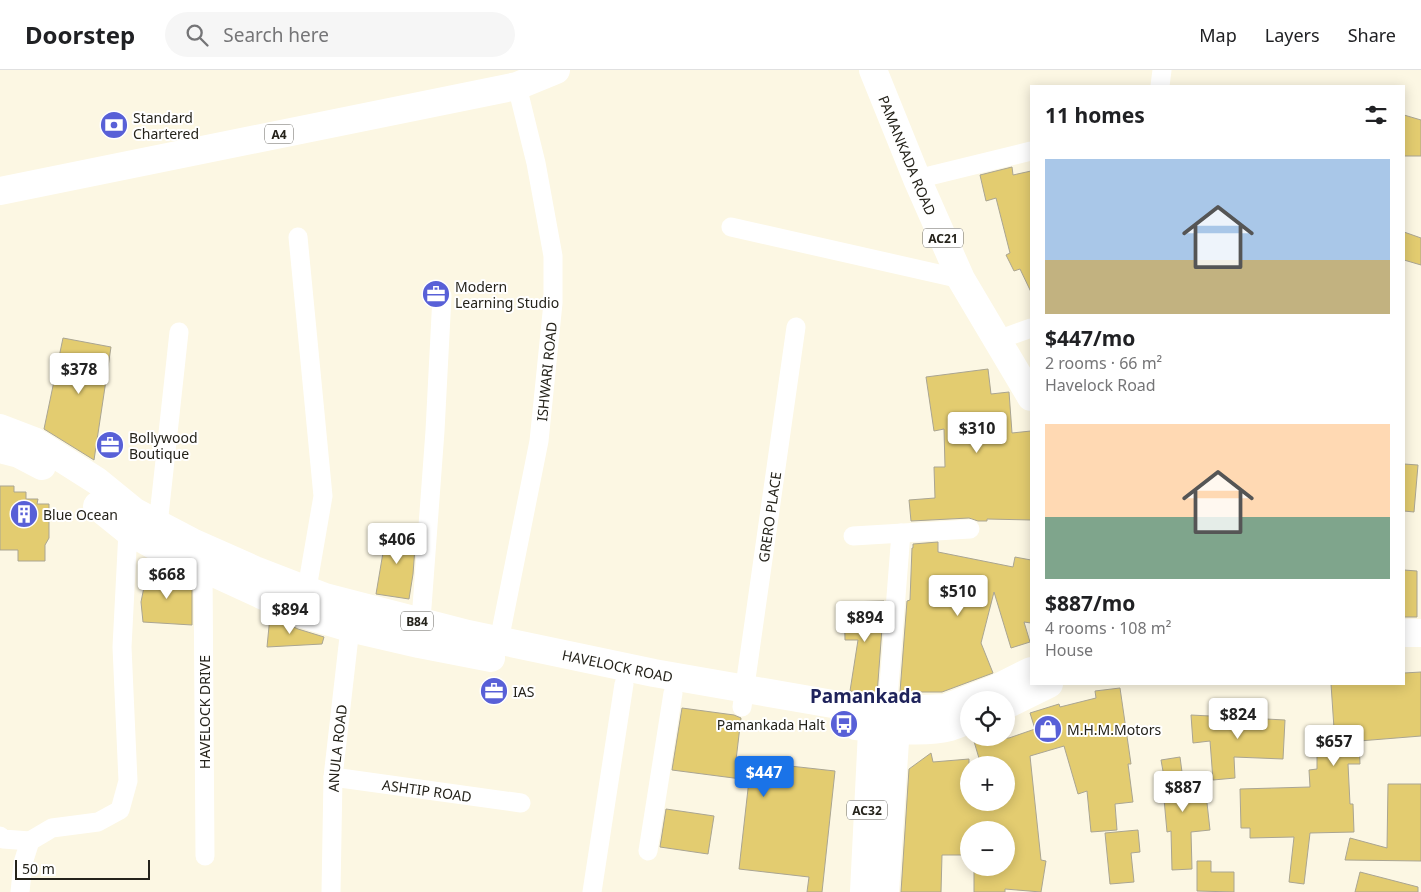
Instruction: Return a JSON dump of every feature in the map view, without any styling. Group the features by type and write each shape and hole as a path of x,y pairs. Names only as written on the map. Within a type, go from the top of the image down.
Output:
{"main road":[{"name":"A4","path":"0,191 517,86 556,70"},
{"name":"PAMANKADA ROAD","path":"873,70 917,179 961,279 1030,395"},
{"name":"HAVELOCK ROAD","path":"0,428 34,441 97,481 144,528"},
{"name":"HAVELOCK ROAD","path":"0,449 19,454 55,472 144,528 206,559 305,602 325,597 354,617 497,650 624,684 673,693 743,698 949,727 960,723"},
{"path":"1405,614 1421,614"},
{"path":"1405,633 1421,633"},
{"name":"HAVELOCK ROAD","path":"497,650 654,673 743,698"},
{"name":"HAVELOCK ROAD","path":"885,718 945,708 997,688 1030,672"},
{"path":"1015,701 1047,685"},
{"name":"AC32","path":"864,892 885,718"},
{"name":"AC32","path":"885,718 885,892"}],"street":[{"path":"1160,85 1162,70"},
{"name":"ISHWARI ROAD","path":"497,650 538,441 553,303 553,256 536,162 517,86"},
{"path":"917,179 1030,151"},
{"path":"731,227 961,279"},
{"path":"298,236 323,496 305,602"},
{"path":"420,633 435,431 442,296"},
{"name":"GRERO PLACE","path":"743,698 796,327"},
{"path":"998,340 1030,328"},
{"path":"0,836 3,839 30,841 52,828 98,822 120,810 128,781 122,647 180,332"},
{"path":"853,536 970,529"},
{"path":"885,718 901,533"},
{"name":"HAVELOCK DRIVE","path":"205,856 206,559"},
{"name":"ANULA ROAD","path":"331,892 333,778 354,617"},
{"path":"592,892 624,684"},
{"path":"648,851 673,693"},
{"name":"ASHTIP ROAD","path":"333,778 521,803"},
{"path":"20,892 23,863 30,841"}],"building":[{"path":"1405,115 1421,120 1421,156 1405,156"},
{"path":"1012,167 1013,175 1030,171 1030,290 1020,269 1014,271 1006,255 1010,253 996,198 986,201 980,175"},
{"path":"1405,232 1421,238 1421,265 1405,260"},
{"path":"63,338 111,347 94,460 44,429"},
{"path":"988,369 991,394 1009,392 1012,433 1030,431 1030,520 987,519 987,521 978,521 969,518 911,521 909,500 935,498 934,467 945,467 944,429 934,431 926,377"},
{"path":"1405,464 1418,465 1414,512 1405,511"},
{"name":"Blue Ocean","path":"0,486 14,486 14,492 26,492 26,499 38,499 37,504 49,504 49,538 45,545 45,561 18,561 18,550 0,550"},
{"path":"387,529 416,534 409,599 376,594"},
{"path":"938,542 938,552 1013,567 1015,557 1030,560 1030,623 1024,622 1030,642 1011,648 994,592 981,643 993,673 942,692 900,692 907,601 910,600 913,544"},
{"path":"1405,570 1417,571 1417,617 1405,617"},
{"path":"159,573 188,579 192,589 192,625 143,622 141,602 145,582"},
{"path":"884,601 877,695 850,691 858,640 845,640 844,602"},
{"path":"270,616 298,629 324,637 322,644 267,647"},
{"path":"1421,672 1421,736 1359,741 1360,764 1348,764 1350,804 1353,804 1354,832 1310,833 1304,884 1289,882 1294,837 1250,838 1250,828 1241,828 1240,789 1310,787 1309,770 1317,769 1317,744 1335,743 1331,685 1405,685 1405,673"},
{"path":"1120,688 1131,764 1128,764 1133,802 1115,804 1117,830 1091,832 1087,791 1078,794 1064,746 1030,756 1041,860 1046,861 1041,892 1005,889 1005,892 974,892 974,876 1015,876 1015,821 960,821 960,855 942,855 941,892 901,892 909,769 931,753 933,762 960,760 960,811 1015,811 1015,756 978,756 975,746 1015,746 1015,736 1035,729 1030,713 1059,704 1060,707 1096,698 1095,691"},
{"path":"682,708 734,715 741,718 736,760 835,771 822,892 807,892 809,877 739,869 749,780 672,770"},
{"path":"1191,715 1285,720 1283,759 1234,757 1235,778 1213,780 1210,741 1193,743"},
{"path":"1180,757 1184,787 1205,785 1210,830 1191,832 1192,869 1172,870 1171,831 1167,832 1163,788 1166,788 1161,760"},
{"path":"1388,784 1421,784 1421,861 1345,860 1350,838 1387,848"},
{"path":"666,809 714,816 708,854 660,847"},
{"path":"1138,830 1140,852 1131,853 1134,882 1110,884 1105,833"},
{"path":"1197,861 1211,861 1211,872 1234,872 1234,892 1197,891"},
{"path":"1360,872 1418,887 1418,892 1355,892"}],"place":[{"name":"Standard Chartered","path":"114,125"},
{"name":"Modern Learning Studio","path":"436,294"},
{"name":"Bollywood Boutique","path":"110,445"},
{"name":"Blue Ocean","path":"24,514"},
{"name":"IAS","path":"494,691"},
{"name":"Pamankada Halt","path":"844,724"},
{"name":"M.H.M.Motors","path":"1048,729"}],"district":[{"name":"Pamankada","path":"866,696"}]}
